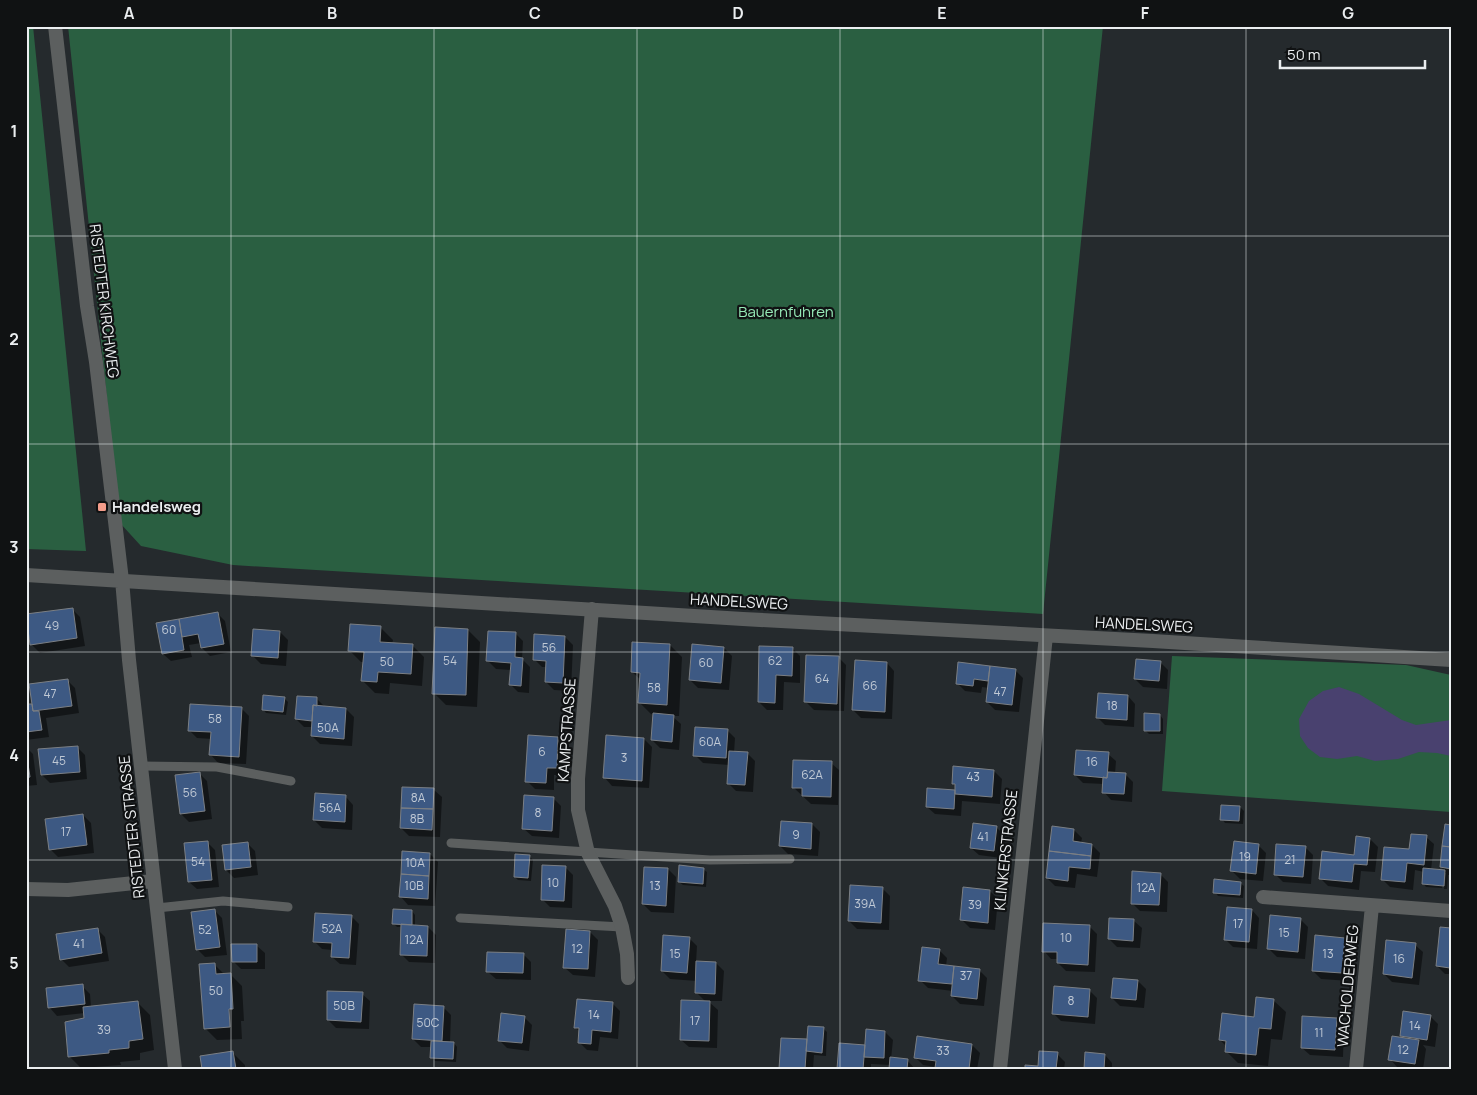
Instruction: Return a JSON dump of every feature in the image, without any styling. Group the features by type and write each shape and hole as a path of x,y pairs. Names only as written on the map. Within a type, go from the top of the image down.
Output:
{"street":[{"name":"RISTEDTER KIRCHWEG","path":"55,26 87,306 96,362 122,580"},
{"name":"HANDELSWEG","path":"26,575 1451,660"},
{"name":"RISTEDTER STRASSE","path":"122,580 141,766 176,1069"},
{"name":"KAMPSTRASSE","path":"592,609 578,779 578,810 588,853 615,906 622,927 628,954 628,978"},
{"name":"KLINKERSTRASSE","path":"1000,1069 1046,636"},
{"path":"26,889 68,890 154,881"},
{"name":"WACHOLDERWEG","path":"1263,897 1451,911"},
{"name":"WACHOLDERWEG","path":"1356,1069 1372,906"}],"lane":[{"path":"141,766 217,767 291,781"},
{"path":"452,843 710,860 790,859"},
{"path":"157,908 223,901 288,908"},
{"path":"460,918 622,927"}],"green space":[{"path":"26,26 33,26 86,551 26,549"},
{"name":"Bauernfuhren","path":"68,26 1103,26 1043,614 233,565 141,546 120,523"},
{"path":"1172,656 1406,665 1451,675 1451,812 1162,791"}],"shaded area":[{"path":"1339,687 1359,694 1402,720 1416,725 1451,720 1451,756 1419,752 1398,759 1375,761 1357,756 1337,759 1320,757 1308,748 1300,736 1299,719 1309,701 1323,691"}],"building":[{"path":"73,608 77,638 30,645 26,614"},
{"path":"218,612 224,644 201,648 198,634 182,637 179,619"},
{"path":"179,619 184,650 162,654 156,623"},
{"path":"350,624 381,626 380,642 413,644 411,674 378,672 377,682 361,681 364,652 348,651"},
{"path":"435,627 468,629 466,695 432,694"},
{"path":"253,629 280,631 278,658 251,656"},
{"path":"488,631 516,632 515,657 523,658 521,686 509,685 511,663 486,661"},
{"path":"534,634 565,636 563,683 545,682 546,661 533,660"},
{"path":"632,642 670,644 667,705 638,703 640,673 631,672"},
{"path":"692,644 724,647 721,683 689,680"},
{"path":"759,646 793,647 792,676 776,675 775,703 758,702"},
{"path":"806,655 839,656 837,704 804,702"},
{"path":"1136,659 1161,661 1159,681 1134,679"},
{"path":"855,660 887,662 885,712 852,710"},
{"path":"958,662 990,666 988,681 974,679 973,686 956,684"},
{"path":"990,666 1016,669 1012,705 986,702"},
{"path":"68,679 72,706 33,711 29,684"},
{"path":"1098,693 1128,695 1127,720 1096,718"},
{"path":"263,695 285,697 283,712 262,710"},
{"path":"297,696 317,697 317,706 313,705 312,721 295,719"},
{"path":"26,704 32,704 33,711 39,711 42,730 26,732"},
{"path":"190,704 242,707 239,757 209,755 211,732 188,731"},
{"path":"313,705 346,708 344,739 311,736"},
{"path":"653,713 674,715 672,742 651,740"},
{"path":"1144,713 1160,714 1160,731 1144,731"},
{"path":"695,727 728,729 726,758 693,756"},
{"path":"528,735 558,737 557,768 547,768 546,783 525,782"},
{"path":"606,735 644,738 642,781 603,778"},
{"path":"78,746 80,772 41,775 38,749"},
{"path":"1076,750 1109,752 1107,778 1074,775"},
{"path":"26,751 30,777 26,778"},
{"path":"729,751 748,752 745,785 727,784"},
{"path":"793,760 832,761 831,797 802,796 802,788 792,788"},
{"path":"953,766 994,770 992,797 955,794 955,784 952,784"},
{"path":"200,772 205,811 180,814 175,775"},
{"path":"1108,772 1126,773 1124,794 1102,793 1103,777 1107,778"},
{"path":"402,787 434,788 433,809 401,808"},
{"path":"927,788 955,790 954,809 926,807"},
{"path":"315,793 346,795 345,822 313,820"},
{"path":"524,795 554,797 552,831 522,829"},
{"path":"1221,805 1240,806 1239,821 1220,820"},
{"path":"401,808 433,809 432,830 400,828"},
{"path":"83,814 87,845 49,850 45,819"},
{"path":"781,821 812,823 811,849 779,846"},
{"path":"973,823 997,826 994,851 970,848"},
{"path":"1445,824 1451,825 1451,847 1442,846"},
{"path":"1052,826 1074,829 1073,841 1092,844 1091,856 1049,851"},
{"path":"1411,834 1427,835 1424,865 1407,863 1405,882 1381,880 1384,847 1409,849"},
{"path":"1356,836 1370,838 1367,865 1354,864 1352,882 1319,879 1322,851 1354,855"},
{"path":"208,841 212,880 188,882 184,843"},
{"path":"1234,841 1259,844 1256,874 1230,871"},
{"path":"248,842 251,867 225,870 222,845"},
{"path":"1276,844 1306,846 1303,877 1274,875"},
{"path":"1442,846 1451,847 1451,869 1440,867"},
{"path":"402,851 430,853 429,876 401,874"},
{"path":"1049,851 1091,856 1090,869 1069,867 1068,881 1046,878"},
{"path":"515,854 530,855 528,878 514,877"},
{"path":"542,865 566,866 564,901 541,900"},
{"path":"679,865 704,868 703,884 678,882"},
{"path":"644,867 668,868 666,906 642,904"},
{"path":"1423,868 1445,870 1444,886 1422,884"},
{"path":"1132,871 1161,873 1159,905 1131,904"},
{"path":"401,874 429,876 428,899 399,897"},
{"path":"1214,879 1241,882 1240,895 1213,893"},
{"path":"850,885 883,887 881,923 848,921"},
{"path":"963,887 990,890 988,923 960,920"},
{"path":"1227,907 1252,909 1249,942 1224,940"},
{"path":"215,909 220,947 196,950 191,912"},
{"path":"393,909 412,910 412,925 392,924"},
{"path":"315,913 352,915 349,958 331,957 332,943 313,942"},
{"path":"1270,915 1301,918 1298,952 1267,949"},
{"path":"1109,918 1134,919 1133,941 1108,939"},
{"path":"1043,923 1090,925 1088,965 1057,963 1057,952 1042,952"},
{"path":"401,924 428,926 427,956 400,955"},
{"path":"1440,927 1451,928 1450,968 1436,966"},
{"path":"98,928 102,953 60,960 56,934"},
{"path":"566,929 590,931 588,969 563,968"},
{"path":"663,935 690,937 687,973 661,971"},
{"path":"1315,935 1345,938 1342,973 1312,971"},
{"path":"1386,940 1416,943 1412,978 1383,974"},
{"path":"231,944 257,944 257,962 232,962"},
{"path":"922,947 940,949 938,964 954,966 952,984 918,981"},
{"path":"487,952 524,953 523,973 486,972"},
{"path":"696,961 716,962 715,994 695,993"},
{"path":"215,963 216,974 231,973 233,1009 229,1009 230,1027 204,1029 199,964"},
{"path":"954,966 980,969 977,999 951,996"},
{"path":"1113,978 1138,980 1136,1000 1111,998"},
{"path":"83,984 85,1004 48,1008 46,988"},
{"path":"1054,986 1090,989 1088,1017 1052,1014"},
{"path":"327,991 363,992 361,1022 327,1020"},
{"path":"1256,997 1274,999 1271,1029 1259,1028 1256,1055 1225,1052 1226,1041 1219,1040 1222,1013 1254,1017"},
{"path":"577,999 613,1002 611,1032 592,1030 591,1044 578,1043 579,1028 574,1028"},
{"path":"681,1000 710,1001 709,1041 680,1040"},
{"path":"138,1001 143,1039 129,1041 129,1048 109,1050 109,1053 68,1057 65,1022 84,1018 83,1007"},
{"path":"414,1004 444,1006 442,1041 412,1039"},
{"path":"1403,1011 1431,1015 1427,1040 1400,1036"},
{"path":"501,1013 525,1016 522,1043 498,1041"},
{"path":"1302,1016 1337,1018 1335,1050 1301,1048"},
{"path":"808,1026 824,1027 822,1053 806,1051"},
{"path":"866,1029 885,1031 884,1058 864,1057"},
{"path":"917,1036 972,1044 969,1069 935,1068 936,1061 914,1058"},
{"path":"1392,1036 1419,1040 1415,1064 1388,1060"},
{"path":"781,1038 807,1039 805,1069 779,1069"},
{"path":"431,1041 454,1042 453,1059 430,1058"},
{"path":"839,1043 865,1045 863,1069 837,1069"},
{"path":"233,1051 236,1069 202,1069 200,1056"},
{"path":"1039,1051 1058,1052 1056,1069 1025,1069 1025,1065 1038,1066"},
{"path":"1085,1052 1105,1054 1104,1069 1084,1069"},
{"path":"890,1057 908,1059 907,1069 889,1069"}],"place":[{"name":"Handelsweg","path":"102,507"}]}
